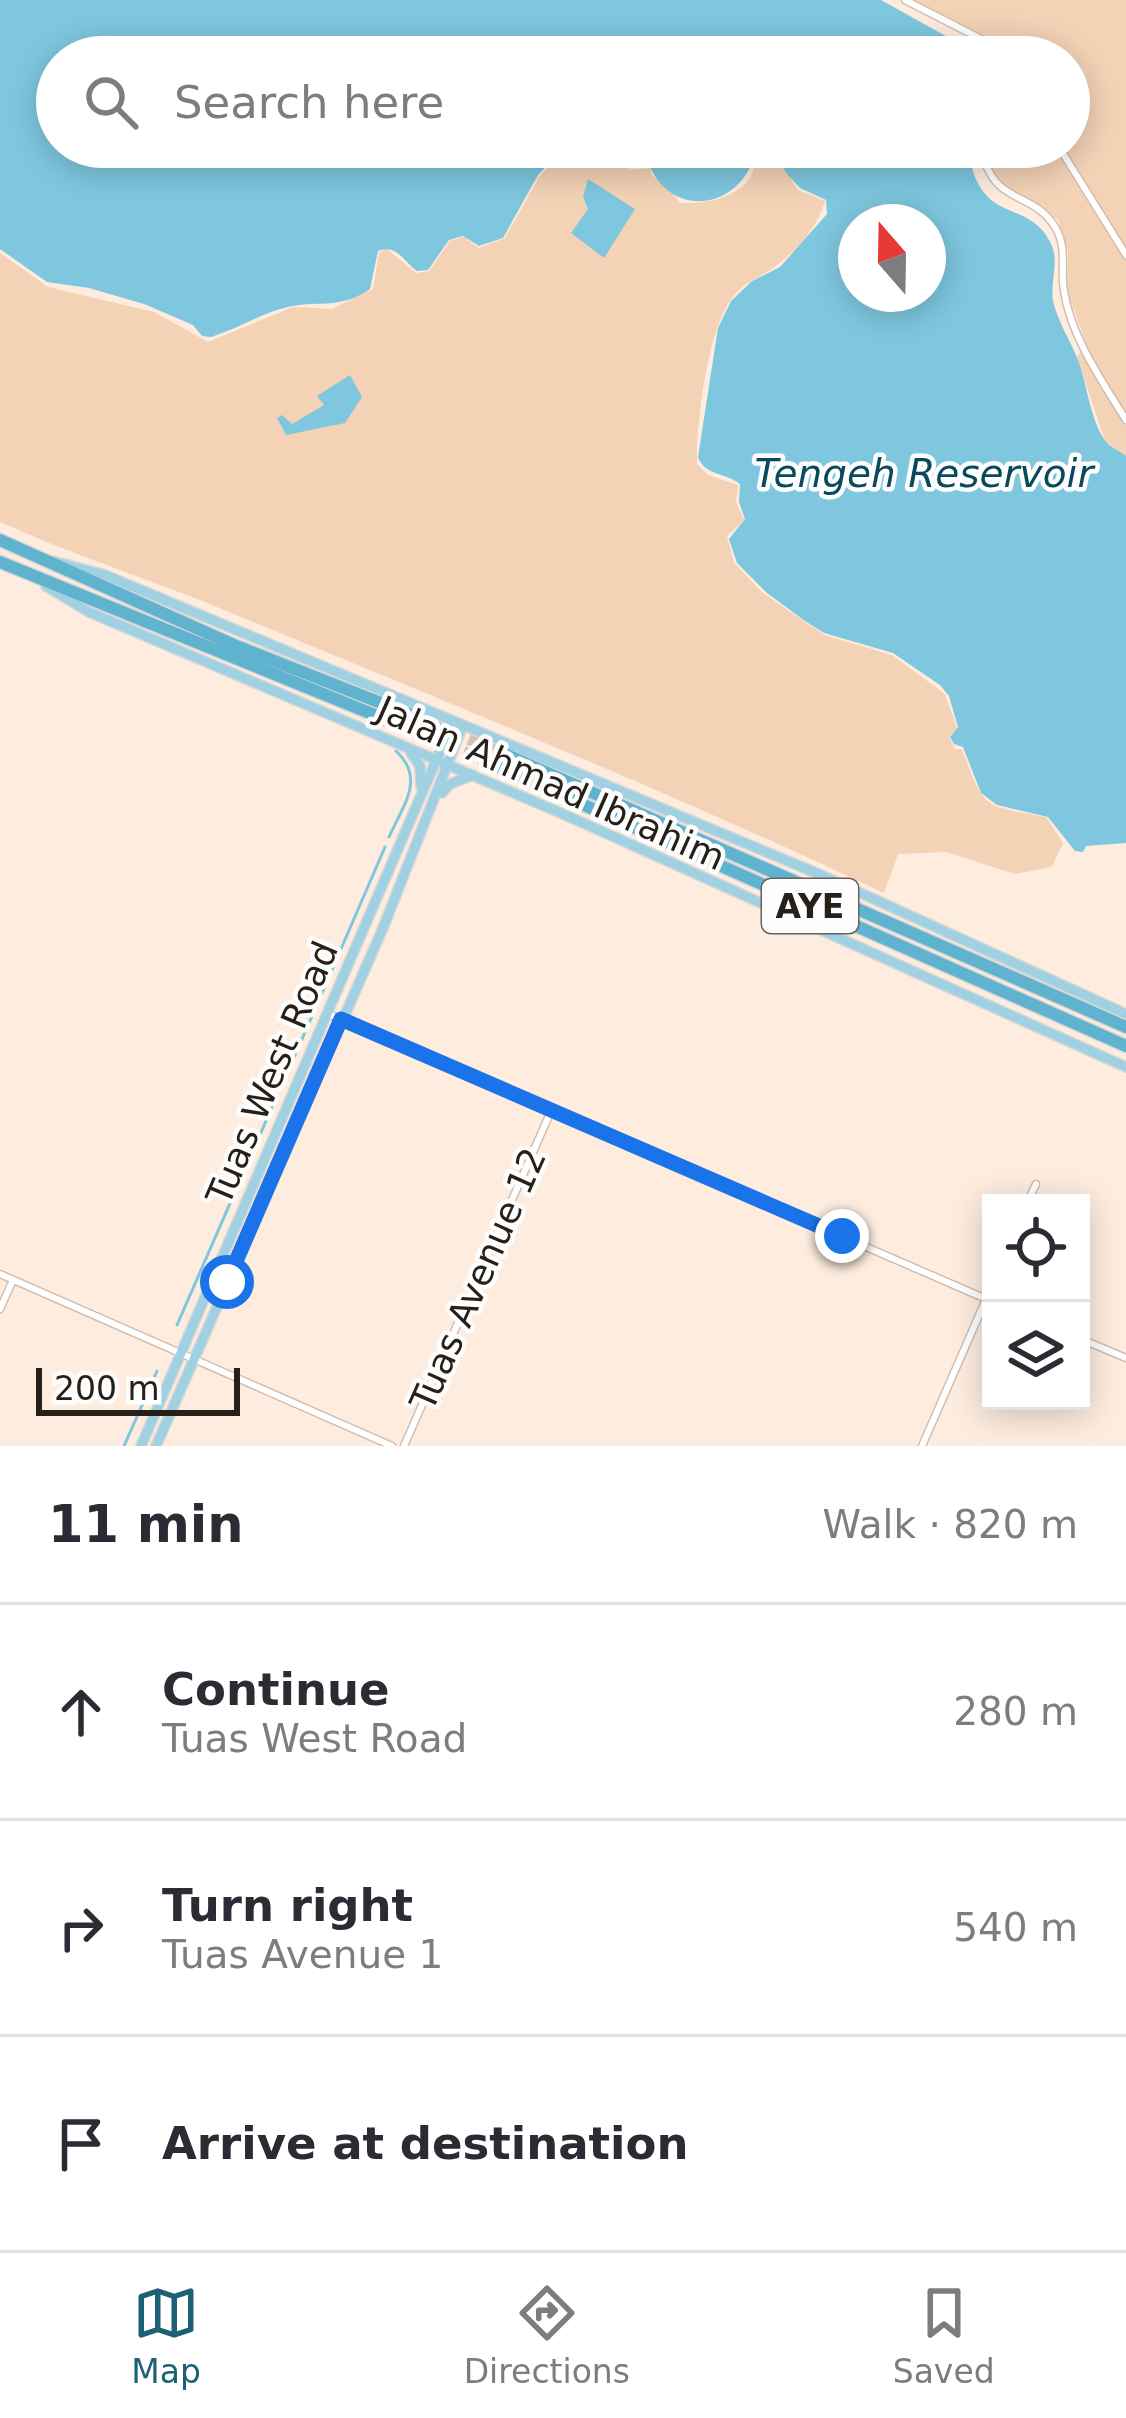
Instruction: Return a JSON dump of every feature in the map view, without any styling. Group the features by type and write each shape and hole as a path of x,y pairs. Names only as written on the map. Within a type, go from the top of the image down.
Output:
{"highway":[{"path":"0,540 417,724 0,562"},
{"name":"AYE","path":"1126,1028 497,758 1126,1046"}],"main road":[{"name":"Jalan Ahmad Ibrahim","path":"53,561 105,574 820,875 1126,1014"},
{"name":"Jalan Ahmad Ibrahim","path":"24,572 89,612 472,775 1126,1067"},
{"name":"Tuas West Road","path":"156,1446 383,928 431,808 458,723"},
{"path":"402,746 420,766 418,804"},
{"name":"Tuas West Road","path":"141,1446 418,804 442,763"},
{"path":"431,808 445,788 472,775"}],"street":[{"path":"908,1 975,36"},
{"path":"987,168 990,177 1054,224 1065,252 1064,291 1078,335 1126,419"},
{"path":"1073,168 1126,255"},
{"path":"326,1013 982,1297"},
{"name":"Tuas Avenue 12","path":"404,1446 551,1111"},
{"path":"1032,1194 1036,1184"},
{"path":"0,1274 392,1446"},
{"path":"0,1309 13,1280"},
{"path":"922,1446 988,1302"},
{"path":"1090,1343 1126,1358"}],"shaded area":[{"path":"914,0 1126,0 1126,456 1105,441 1077,357 1087,346 1067,291 1068,251 1058,220 991,176 987,168 1090,168 1090,36 979,36"},
{"path":"548,168 650,168 652,176 680,203 689,203 738,190 753,168 784,168 798,190 825,201 810,232 794,250 743,286 726,307 706,374 697,464 708,475 738,485 736,502 744,520 727,536 734,563 763,593 824,635 892,655 945,694 957,728 949,737 955,749 962,749 982,795 997,807 1046,817 1063,843 1052,867 1015,874 946,852 898,854 884,893 558,748 0,522 0,253 48,287 154,312 208,342 293,307 332,309 373,289 379,253 386,248 416,273 429,271 450,241 464,237 479,248 505,238"}],"water":[{"path":"0,0 881,0 946,36 36,36 36,168 544,168 503,238 479,246 463,236 449,240 428,270 417,271 390,250 378,251 370,289 359,296 284,308 211,337 144,304 47,282 0,249"},
{"path":"651,168 749,168 739,183 709,200 676,196"},
{"name":"Tengeh Reservoir","path":"784,168 973,168 982,190 993,201 1031,221 1052,246 1055,309 1078,360 1099,431 1126,456 1126,843 1075,851 1048,817 997,805 981,793 963,747 950,737 958,727 949,696 940,685 893,653 824,633 767,593 737,563 729,539 745,519 740,484 705,468 698,457 718,328 731,301 752,281 780,267 827,214 826,200 800,188"},
{"path":"588,179 635,209 604,258 571,233 588,209 583,197"},
{"path":"350,375 362,397 345,423 286,435 277,418 282,415 292,424 324,405 317,396"}],"waterway":[{"path":"389,837 411,782 405,761 396,751"},
{"path":"290,1067 385,847"},
{"path":"281,1087 286,1077"},
{"path":"177,1325 276,1098"},
{"path":"124,1446 157,1371"}],"tunnel":[{"path":"419,718 500,752"},
{"path":"414,731 494,765"}],"route":[{"path":"227,1282 341,1019 842,1236"}]}
